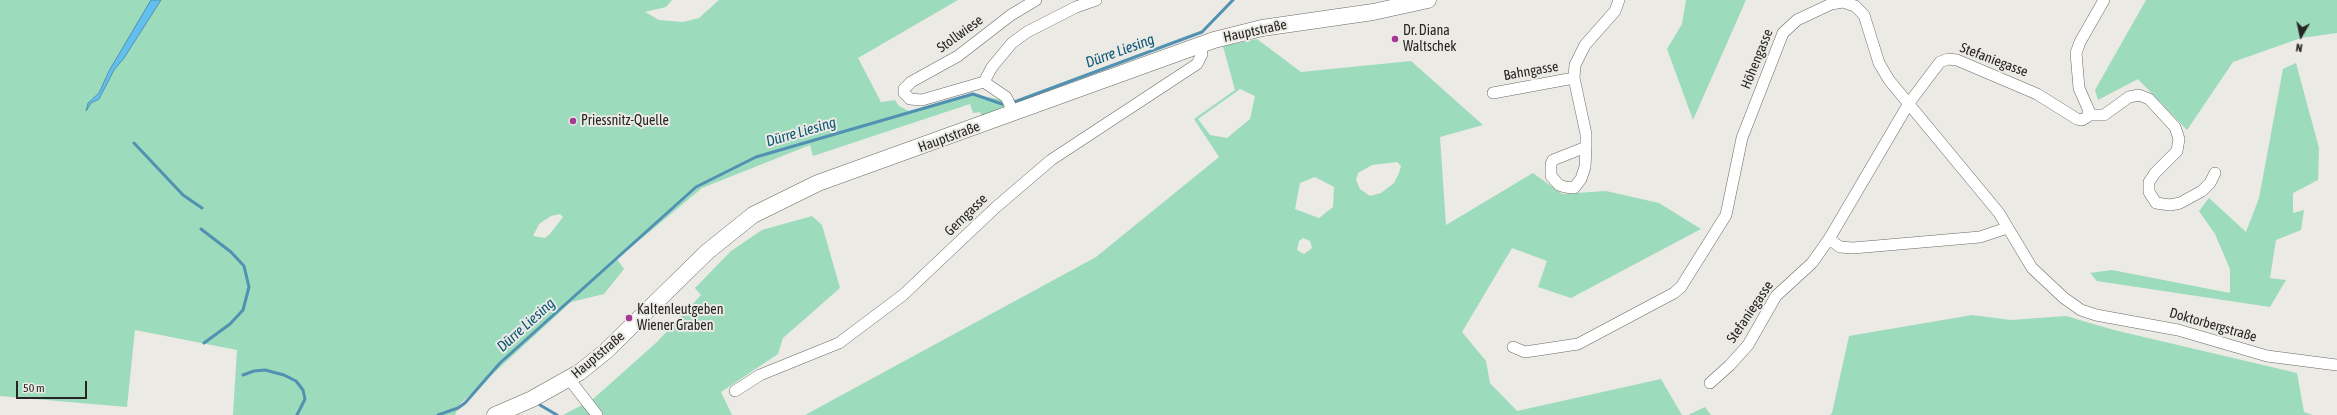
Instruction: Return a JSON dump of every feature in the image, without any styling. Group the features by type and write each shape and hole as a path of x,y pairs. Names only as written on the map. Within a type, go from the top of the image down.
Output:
{"main road":[{"name":"Hauptstraße","path":"495,415 532,399 568,379 606,351 707,252 753,215 818,183 1012,110 1200,45 1262,28 1373,12 1428,0"}],"street":[{"name":"Stollwiese","path":"984,82 922,100 910,99 904,93 904,89 911,82 958,56 1011,15 1036,0"},
{"path":"1012,110 1006,97 984,82 992,67 1012,43 1028,32 1076,7 1096,0"},
{"name":"Bahngasse","path":"1586,147 1584,121 1574,78 1575,65 1585,45 1615,11 1618,0"},
{"path":"2104,0 2080,42 2076,53 2080,88 2088,110 2088,115 2104,115 2129,97 2139,95 2148,99 2175,127 2179,140 2177,151 2155,173 2150,182 2149,192 2156,203 2170,206 2180,203 2202,191 2210,183 2215,173"},
{"name":"Höhengasse","path":"1513,347 1525,352 1578,344 1674,293 1681,287 1726,215 1742,138 1781,37 1792,22 1835,3 1843,2 1855,6 1864,15 1883,72 1999,213 2032,268 2064,298 2081,310"},
{"name":"Gerngasse","path":"735,391 760,375 839,343 903,295 995,208 1051,160 1197,64 1202,54 1200,45"},
{"name":"Stefaniegasse","path":"1710,382 1730,365 1748,344 1776,296 1812,263 1829,239 1909,103 1937,64 1951,59 1992,73 2037,94 2078,120 2084,119 2088,115"},
{"name":"Bahngasse","path":"1493,93 1574,78"},
{"path":"1829,239 1840,247 1853,248 1980,237 2007,228"},
{"name":"Doktorbergstraße","path":"2081,310 2096,315 2178,330 2267,356 2337,365"},
{"path":"568,379 597,415"}],"green space":[{"path":"0,0 672,0 666,7 645,12 659,20 683,22 699,18 719,0 958,0 858,58 881,102 895,100 899,106 909,111 969,94 1004,100 1008,109 982,118 980,112 973,113 970,104 813,156 810,145 702,188 617,259 624,269 604,294 571,302 460,404 455,415 233,415 237,350 135,330 127,407 0,396","holes":["560,214 563,217 545,238 533,236 539,224 551,216"]},
{"path":"1686,0 1746,0 1693,120 1667,49 1682,24"},
{"path":"2146,0 2337,0 2337,33 2301,38 2233,62 2187,130 2138,79 2098,100 2095,90"},
{"path":"1257,39 1301,72 1411,61 1483,125 1440,137 1446,225 1533,173 1562,194 1606,191 1659,203 1701,229 1571,298 1538,287 1547,261 1512,248 1462,332 1486,361 1490,383 1517,411 1661,379 1682,415 805,415 1096,257 1219,157 1194,119 1235,90 1223,46","holes":["1240,89 1255,96 1250,119 1227,138 1210,135 1198,119","1397,162 1401,166 1394,183 1381,193 1370,196 1360,189 1356,180 1358,173 1372,165","1315,177 1334,187 1333,207 1319,218 1295,209 1300,183","1303,238 1310,241 1312,248 1304,254 1297,250 1299,241"]},
{"path":"2296,63 2319,148 2318,180 2293,193 2293,213 2304,210 2301,230 2276,240 2270,278 2286,280 2270,307 2097,281 2090,273 2112,270 2230,293 2230,269 2215,234 2199,211 2209,198 2246,232 2259,198 2283,69"},
{"path":"812,216 822,225 840,288 783,338 778,354 721,392 732,415 563,415 592,400 657,342 701,295 695,288 731,251 762,230"},
{"path":"1972,315 2011,320 2066,316 2114,330 2297,373 2304,412 2313,415 1830,415 1832,413 1849,336"},
{"path":"1705,407 1711,415 1688,415"}],"water":[{"path":"151,0 161,0 124,58 114,70 99,99 91,103 86,111 88,103 99,93 109,71"}],"waterway":[{"name":"Dürre Liesing","path":"438,415 458,408 465,403 500,363 696,187 756,157 973,94 1002,104 1017,101 1202,32 1233,0"},
{"path":"134,143 183,195 202,208"},
{"path":"201,229 231,252 244,266 249,287 243,310 230,324 204,343"},
{"path":"243,375 254,371 265,370 284,375 296,381 303,390 305,399 297,415"},
{"path":"540,405 557,415"}],"place":[{"name":"Dr. Diana Waltschek","path":"1395,39"},
{"name":"Priessnitz-Quelle","path":"573,121"},
{"name":"Kaltenleutgeben Wiener Graben","path":"629,318"}]}
